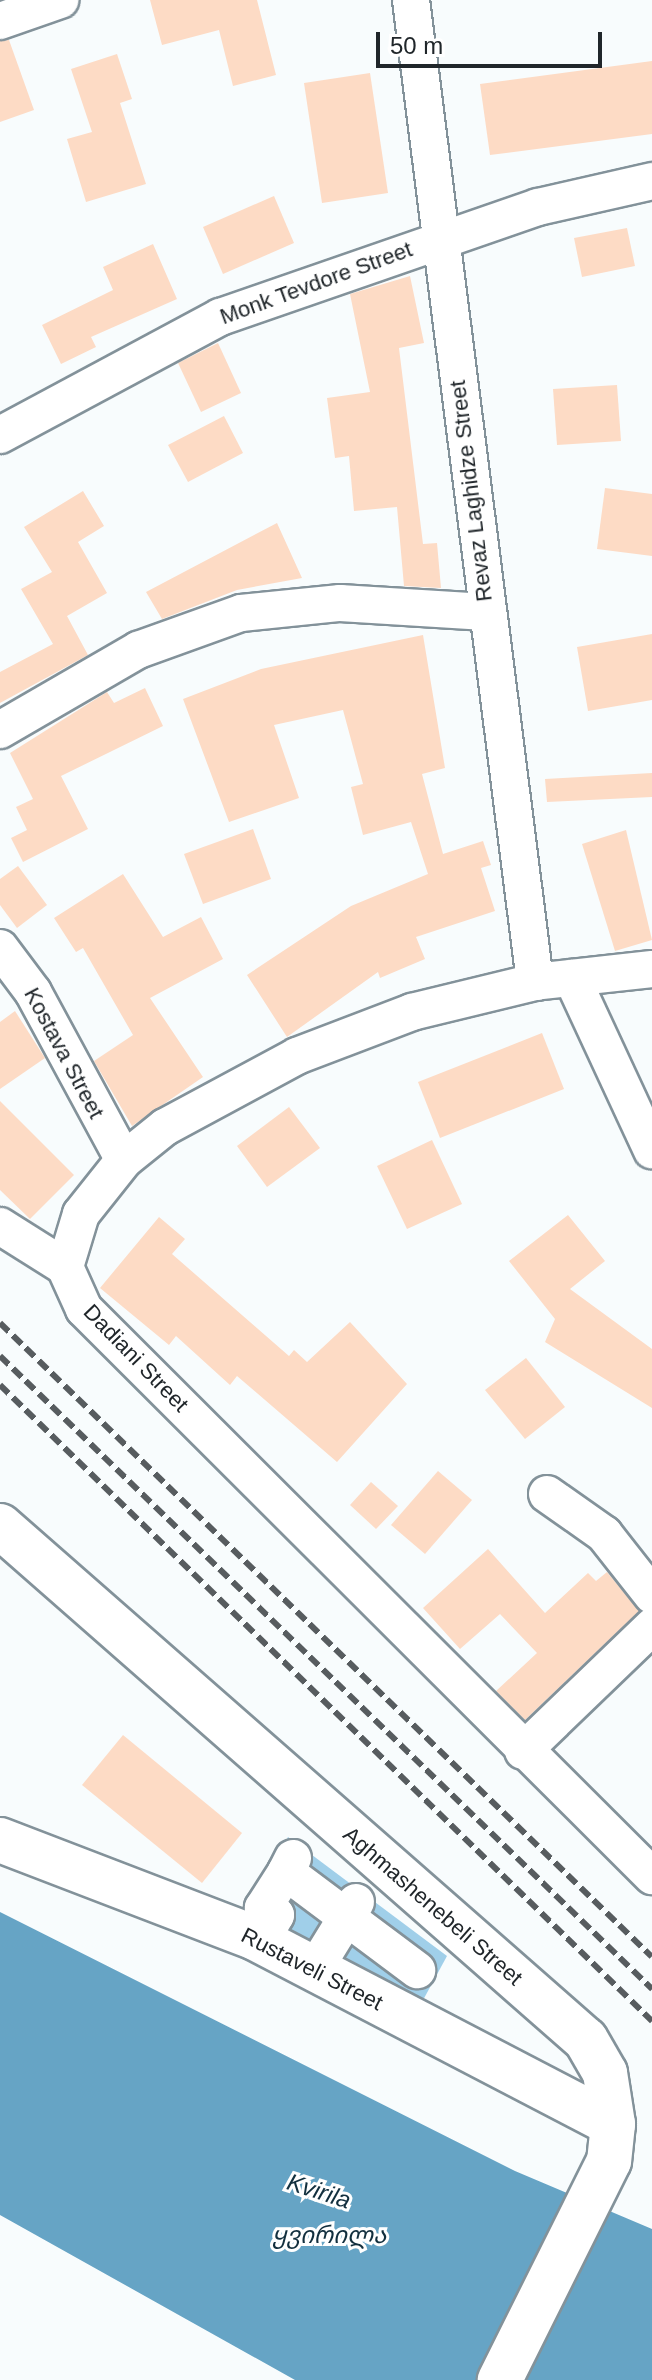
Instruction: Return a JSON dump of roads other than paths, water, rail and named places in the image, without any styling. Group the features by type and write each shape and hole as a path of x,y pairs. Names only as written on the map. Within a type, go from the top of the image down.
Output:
{"main road":[{"name":"Aghmashenebeli Street","path":"0,1526 586,2040 605,2073 611,2143"},
{"name":"Rustaveli Street","path":"0,1840 255,1938 611,2143"},
{"path":"500,2380 611,2143"}],"street":[{"path":"0,21 60,0"},
{"name":"Revaz Laghidze Street","path":"411,0 535,982"},
{"name":"Monk Tevdore Street","path":"0,435 220,317 440,238 652,181"},
{"path":"0,730 138,650 241,613 340,603 486,612"},
{"name":"Kostava Street","path":"0,948 33,992 124,1160"},
{"path":"0,1226 65,1267 81,1214 124,1160 165,1127 297,1056 412,1012 535,982 652,969"},
{"path":"572,978 652,1150"},
{"name":"Dadiani Street","path":"65,1267 84,1309 523,1751 652,1876"},
{"path":"547,1494 604,1534 652,1595"},
{"path":"523,1751 652,1627"},
{"path":"269,1927 276,1915 263,1908 290,1865 351,1910 417,1970"},
{"path":"324,1954 351,1910"}],"water":[{"name":"ყვირილა","path":"0,1912 515,2171 652,2229 652,2380 295,2380 0,2215"}],"railway":[{"path":"0,1323 652,1957"},
{"path":"0,1356 652,1989"},
{"path":"0,1385 652,2021"}],"water label":[{"name":"Kvirila","path":"319,2191"}]}
